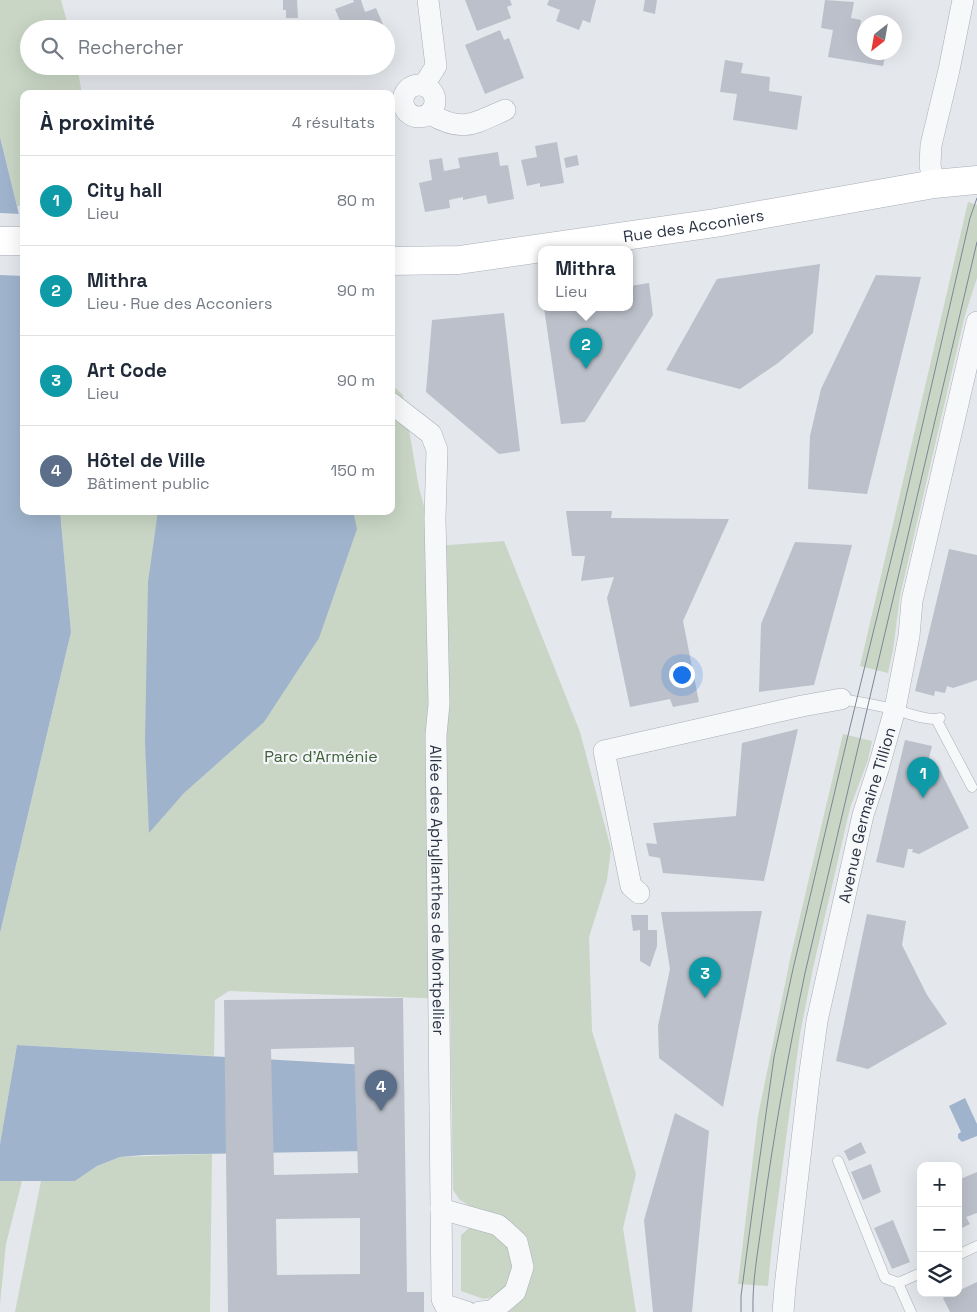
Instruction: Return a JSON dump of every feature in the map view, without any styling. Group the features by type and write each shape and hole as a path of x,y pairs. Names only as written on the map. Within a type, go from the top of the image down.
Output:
{"street":[{"path":"428,0 436,66 424,85 415,85 406,90 403,98 404,108 410,114 419,117 430,114 446,123 469,126 505,110"},
{"path":"934,184 930,165 931,145 963,0"},
{"name":"Rue des Acconiers","path":"553,246 715,223 934,184 977,180"},
{"path":"0,241 20,241"},
{"name":"Rue des Acconiers","path":"395,261 468,258 538,248"},
{"name":"Avenue Germaine Tillion","path":"783,1312 784,1287 808,1079 817,1021 863,816 895,709 912,602 977,322"},
{"name":"Allée des Aphyllanthes de Montpellier","path":"395,406 431,434 438,450 435,518 439,704 436,734 442,1299 445,1305 467,1312"},
{"path":"639,893 631,886 604,751 802,706 841,699"},
{"path":"441,1208 498,1225 518,1242 523,1267 514,1292 492,1311 480,1312"}],"lane":[{"path":"841,699 938,719 972,787"},
{"path":"838,1160 885,1278 898,1283 917,1275"},
{"path":"962,1253 977,1246"},
{"path":"898,1283 911,1312"}],"green space":[{"path":"0,0 61,0 67,20 20,20 20,75 79,75 81,90 20,90 20,206 17,206 0,137"},
{"path":"968,202 977,205 977,278 965,315 900,596 888,673 860,666"},
{"name":"Parc d'Arménie","path":"395,388 403,395 419,488 435,546 504,541 580,732 611,849 607,880 589,937 592,1031 636,1174 623,1228 636,1312 505,1312 531,1266 478,1211 460,1200 453,1190 450,999 229,991 215,1000 214,1056 17,1045 0,1144 0,933 71,632 60,515 395,515"},
{"path":"843,734 872,741 868,760 850,808 813,968 800,1034 768,1286 738,1284 758,1116 791,955"},
{"path":"212,1154 210,1312 15,1312 41,1181 75,1181 97,1166 120,1157"},
{"path":"0,1181 22,1181 6,1244 0,1304"},
{"path":"469,1228 485,1228 507,1244 513,1269 506,1287 500,1295 484,1299 461,1291 461,1235"}],"water":[{"path":"0,137 20,219 20,515 60,515 71,632 0,933"},
{"path":"157,515 354,515 357,529 319,638 264,722 184,793 149,833 145,742 148,582"},
{"path":"17,1045 367,1065 368,1151 144,1155 120,1157 97,1166 75,1181 0,1181 0,1144"},
{"path":"965,1098 977,1124 977,1136 962,1142 958,1138 958,1134 961,1132 949,1106"}],"pier":[{"path":"0,213 20,214 20,276 0,275"}],"building":[{"path":"283,0 297,0 298,18 286,18 286,10 283,10"},
{"path":"353,0 361,0 365,12 376,8 381,20 340,20 335,9 354,2"},
{"path":"465,0 510,0 512,5 507,7 511,18 477,31"},
{"path":"549,0 596,0 590,23 583,20 579,30 556,21 560,10 547,5"},
{"path":"645,0 657,0 655,14 643,11"},
{"path":"825,0 854,2 851,18 857,19 857,60 884,60 883,66 828,57 833,30 821,28"},
{"path":"500,30 504,40 509,38 524,78 485,94 465,45"},
{"path":"725,60 743,63 741,73 770,77 769,91 802,96 797,130 733,120 737,94 720,92"},
{"path":"557,142 564,183 540,187 540,183 527,186 521,160 537,157 535,146"},
{"path":"498,152 500,166 508,165 514,199 488,204 486,195 463,200 463,197 449,200 450,208 425,212 419,183 432,180 429,160 442,158 444,171 460,168 458,158"},
{"path":"577,155 579,165 566,168 564,158"},
{"path":"820,264 813,333 778,363 740,389 666,370 717,279"},
{"path":"876,275 921,277 867,494 808,489 810,436 821,389"},
{"path":"649,283 653,315 585,422 561,424 544,311 633,311 633,286"},
{"path":"504,313 520,451 499,454 426,392 432,320"},
{"path":"566,511 612,511 611,518 729,519 683,621 699,702 673,707 670,699 630,707 607,598 614,577 581,581 585,556 572,556"},
{"path":"795,542 852,545 814,685 759,692 761,624"},
{"path":"949,549 977,555 977,680 953,688 947,686 945,693 935,691 934,696 915,691"},
{"path":"798,729 764,881 663,873 660,858 649,856 646,843 657,844 653,823 736,816 742,743"},
{"path":"905,740 932,746 927,766 932,768 933,764 938,766 969,828 919,854 912,852 913,849 908,849 904,868 876,862"},
{"path":"762,911 723,1107 659,1058 658,1026 670,969 661,912"},
{"path":"867,914 906,921 902,945 927,995 947,1024 868,1069 836,1061"},
{"path":"631,915 648,915 648,930 657,930 657,946 650,967 640,961 640,930 633,931"},
{"path":"403,998 407,1292 424,1292 424,1312 228,1312 224,1000","holes":["354,1047 358,1173 274,1175 271,1049","360,1218 360,1274 277,1275 276,1219"]},
{"path":"675,1113 709,1131 692,1312 653,1312 644,1220"},
{"path":"861,1142 866,1153 849,1161 844,1151"},
{"path":"871,1164 881,1192 863,1200 851,1172"},
{"path":"977,1172 977,1213 966,1217 970,1224 962,1228 962,1207 962,1178"},
{"path":"893,1220 910,1262 892,1269 874,1228"},
{"path":"977,1282 977,1312 950,1312 943,1298 962,1297 962,1289"}],"tram line":[{"path":"741,1312 741,1296 774,1057 793,969 899,527 970,218 977,198"},
{"path":"753,1312 753,1289 771,1159 805,973 977,242"}],"place":[{"name":"Mithra","path":"586,369"},
{"name":"City hall","path":"923,798"},
{"name":"Art Code","path":"705,998"},
{"name":"Hôtel de Ville","path":"381,1111"}]}
